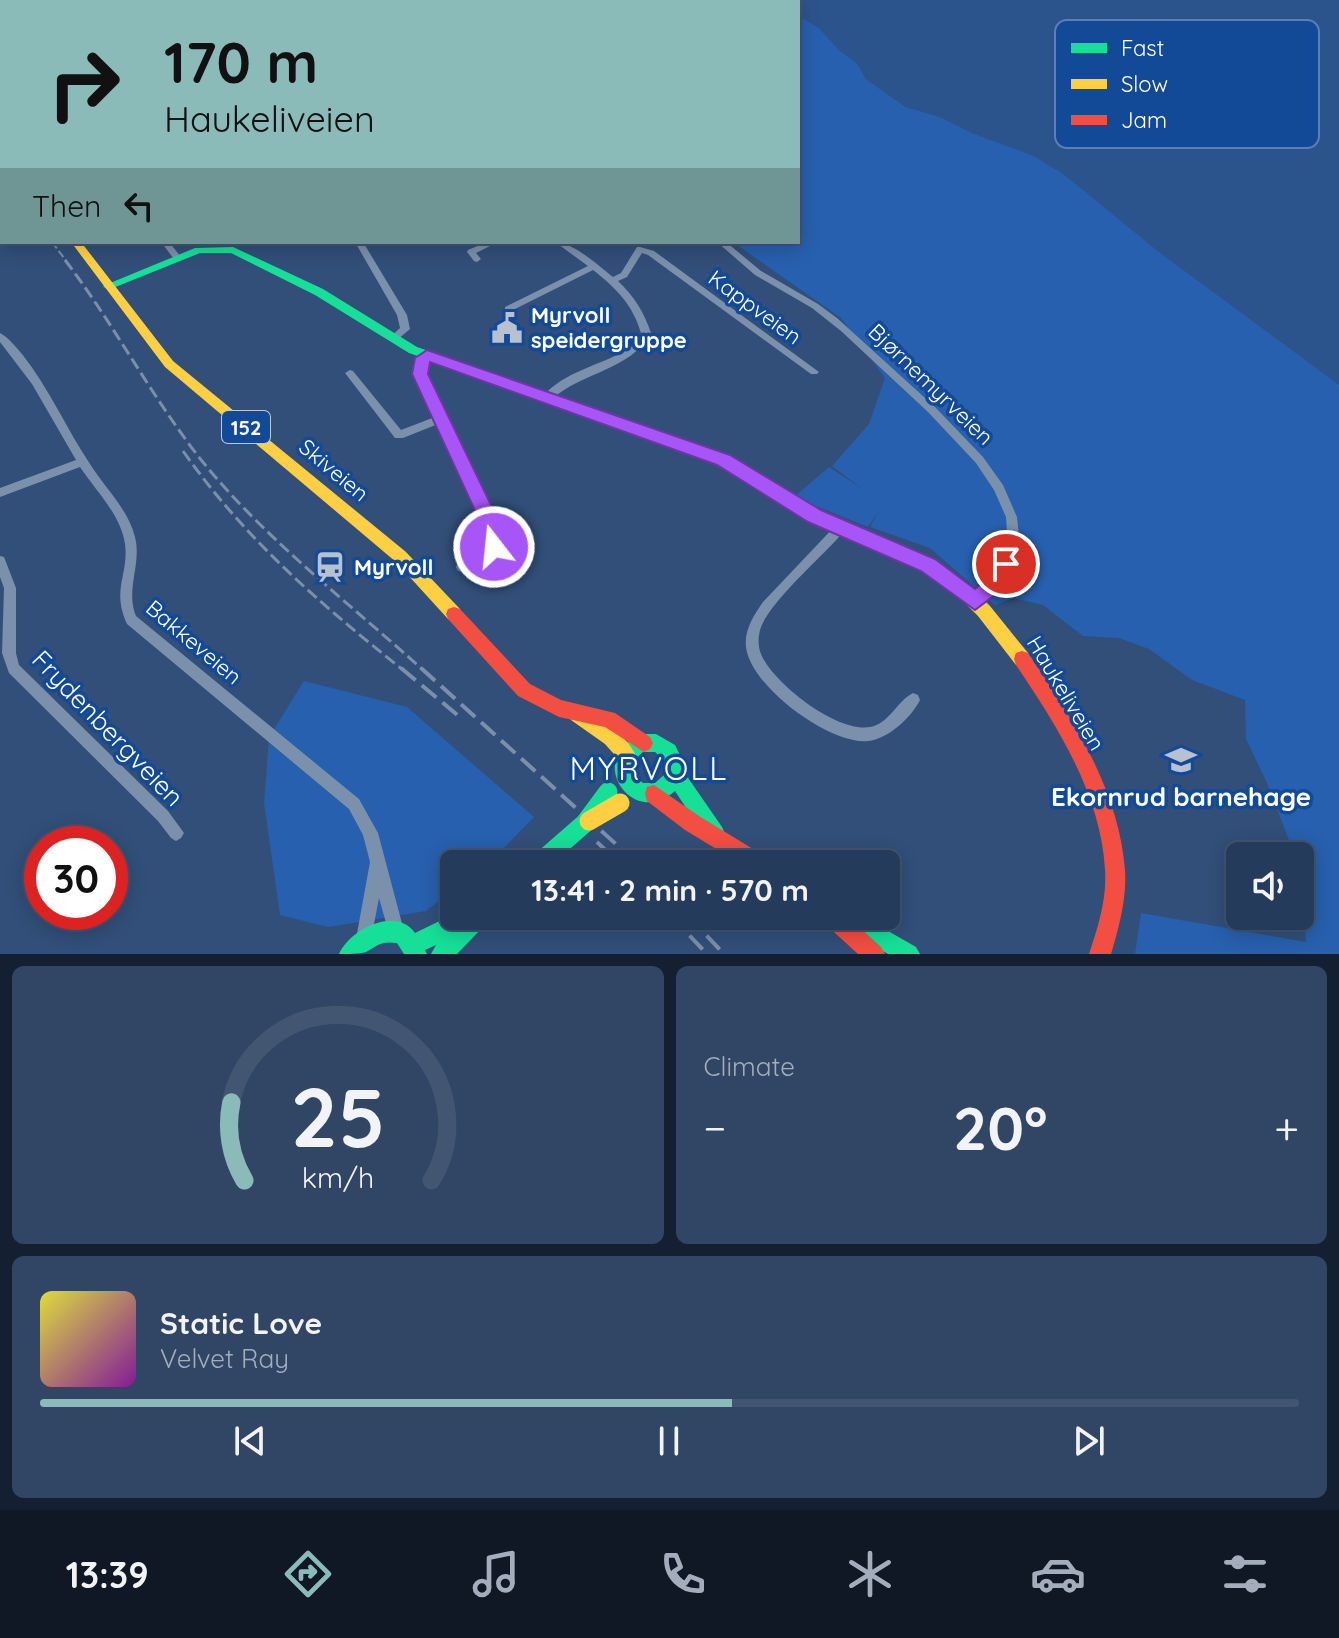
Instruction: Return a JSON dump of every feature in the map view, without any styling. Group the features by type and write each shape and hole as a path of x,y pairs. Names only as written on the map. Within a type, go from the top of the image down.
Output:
{"main road":[{"name":"Skiveien","path":"78,244 169,364 312,480 412,567 518,685 540,700 577,714 611,738 626,764"},
{"name":"Haukeliveien","path":"109,286 177,257 210,248 233,250 291,276 427,355 723,460 814,516 928,565 975,601 1025,663 1098,794 1112,842 1116,886 1100,954"},
{"name":"Skiveien","path":"577,714 599,715 609,719 644,743"},
{"name":"152","path":"644,743 653,742 668,750 675,765 674,774 716,836"},
{"path":"554,850 585,823 644,743"},
{"name":"152","path":"626,764 629,784 738,850"},
{"path":"585,823 667,787 674,774"},
{"path":"350,954 364,939 380,931 396,931 415,950 449,930"},
{"path":"442,954 466,930"},
{"path":"847,930 874,954"},
{"path":"867,930 909,954"}],"street":[{"path":"167,244 177,257"},
{"path":"360,244 402,315 405,329 394,338"},
{"path":"466,244 474,255 491,244"},
{"path":"548,396 568,379 625,355 643,342 646,333 644,324 614,280 562,244"},
{"name":"Bjørnemyrveien","path":"723,244 761,275 808,302 840,326 955,432 991,472 1010,512 1011,548 997,582 975,601"},
{"path":"614,280 624,275 640,245"},
{"name":"Kappveien","path":"640,245 814,372"},
{"path":"508,309 595,266"},
{"name":"Bakkeveien","path":"0,336 37,382 129,535 132,558 125,599 131,620 342,791 365,821 385,881 396,931"},
{"path":"427,355 421,362 420,374 495,535 493,551 487,559 476,567 462,567"},
{"path":"350,373 399,435 440,419"},
{"path":"0,493 83,462"},
{"path":"840,528 826,547 760,615 753,633 754,654 768,676 820,721 847,734 863,735 880,731 913,700"},
{"name":"Frydenbergveien","path":"0,561 10,588 9,653 14,669 163,816 176,833"},
{"name":"Bakkeveien","path":"364,939 377,863"}],"shaded area":[{"path":"800,0 1339,0 1339,385 1160,253 1062,173 1032,155 972,133 940,117 906,107 866,79 857,63 839,50 819,28 800,16"},
{"path":"800,16 819,28 839,50 857,63 866,79 906,107 940,117 972,133 1032,155 1062,173 1339,385 1339,954 1135,954 1141,913 1306,942 1305,930 1314,930 1314,842 1290,842 1246,739 1245,700 1192,680 1149,649 1119,638 1083,636 1043,605 1013,598 995,605 930,548 870,527 879,511 868,527 794,497 829,467 861,488 832,466 869,424 885,378 841,318 736,244 800,244"},
{"path":"304,681 407,707 534,817 502,850 440,850 440,900 426,911 328,927 280,915 264,803 269,737"}],"railway":[{"path":"54,244 67,262"},
{"path":"65,260 184,437 227,490 308,570 423,670"},
{"path":"183,451 232,513 285,569 403,670"},
{"path":"401,668 461,718"},
{"path":"421,668 622,850"},
{"path":"597,842 605,850"},
{"path":"684,930 707,954"},
{"path":"701,930 724,954"}],"traffic: fast":[{"path":"109,286 199,250 233,250 319,292 413,350 563,402"},
{"path":"649,742 667,750 675,768 667,786 649,794 631,786 623,768 631,750 649,742"},
{"path":"674,774 715,834"},
{"path":"554,850 585,823 608,792"},
{"path":"413,945 444,930"},
{"path":"442,954 466,930"},
{"path":"867,930 909,954"},
{"path":"350,954 367,938 387,932 403,934 416,954"}],"traffic: slow":[{"path":"78,244 169,364 401,557 454,614"},
{"path":"563,402 714,457 815,516 927,565 961,588 984,611 1022,659"},
{"path":"577,714 611,738 627,756"},
{"path":"589,821 620,803"}],"traffic: jam":[{"path":"454,614 524,690 559,708 609,719 644,743"},
{"path":"1022,659 1083,759 1105,814 1112,842 1115,881 1111,913 1100,954"},
{"path":"654,794 692,823 736,850"},
{"path":"847,930 874,954"}],"place":[{"name":"Myrvoll speidergruppe","path":"507,328"},
{"name":"Myrvoll","path":"330,567"},
{"name":"Ekornrud barnehage","path":"1181,760"}],"district":[{"name":"MYRVOLL","path":"649,768"}],"route":[{"path":"494,547 493,530 420,374 419,367 427,355 723,460 814,516 928,565 975,601 997,582 1006,564"}]}
